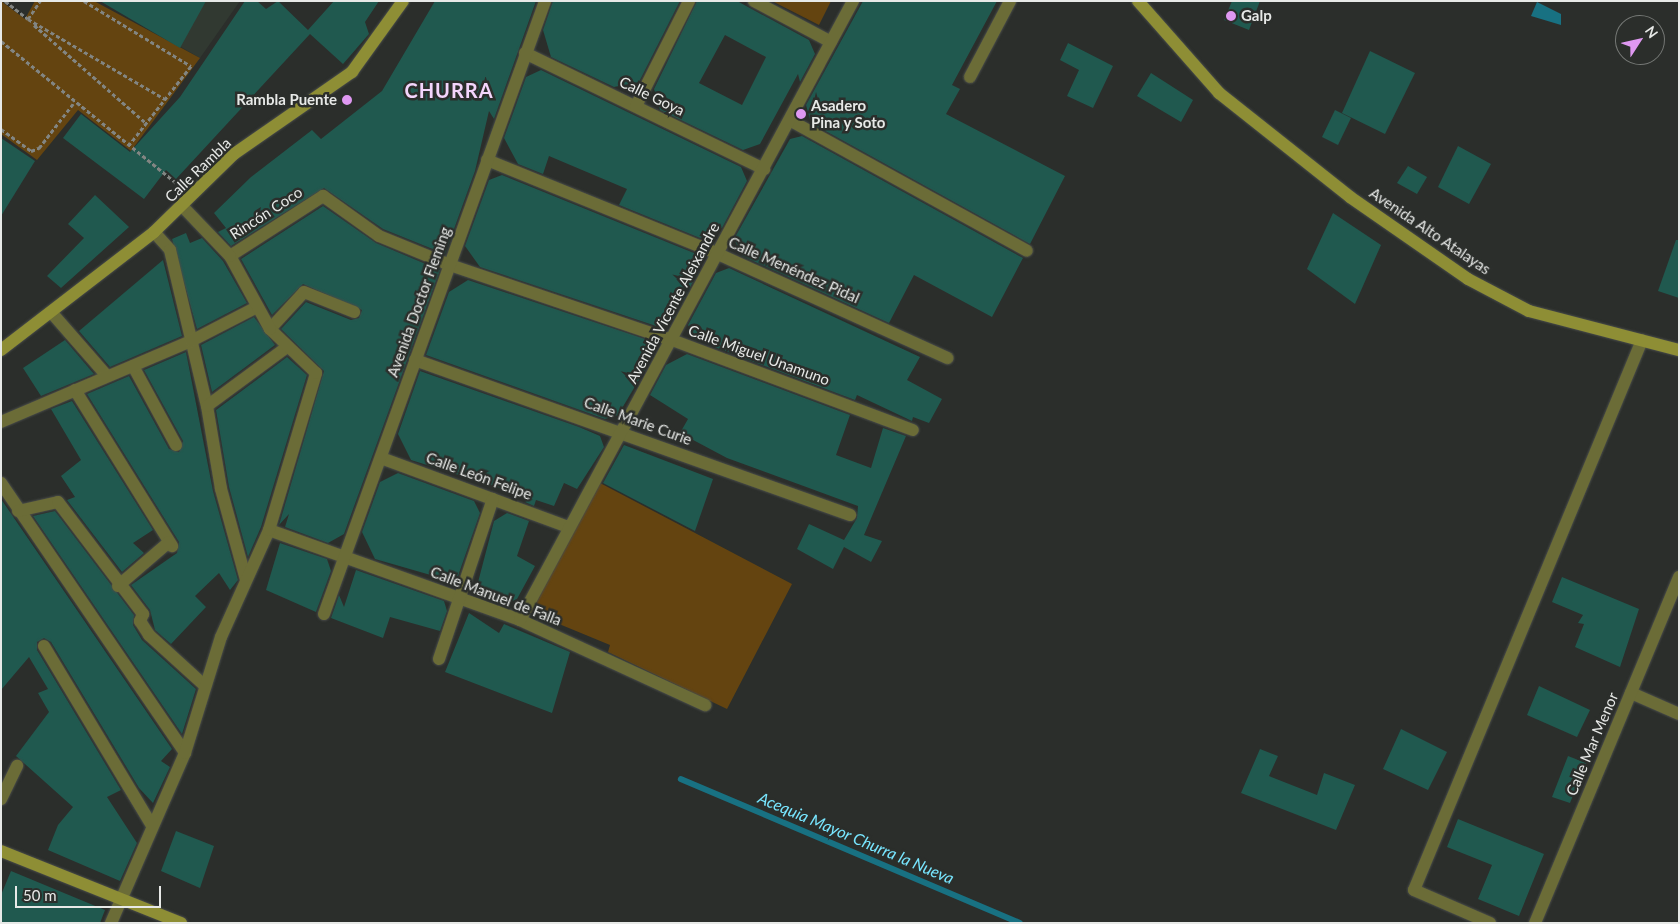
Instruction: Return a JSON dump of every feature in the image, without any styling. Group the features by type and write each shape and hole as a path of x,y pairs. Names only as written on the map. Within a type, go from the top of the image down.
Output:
{"street":[{"name":"Calle Rambla","path":"1,350 154,232 183,207 234,154 352,72 403,1"},
{"name":"Avenida Doctor Fleming","path":"324,614 545,1"},
{"path":"636,106 689,1"},
{"path":"754,1 831,42"},
{"name":"Avenida Vicente Aleixandre","path":"520,620 566,526 672,340 853,1"},
{"path":"970,77 1010,1"},
{"name":"Avenida Alto Atalayas","path":"1138,1 1219,93 1350,197 1468,279 1529,311 1679,350"},
{"name":"Calle Goya","path":"525,53 764,169"},
{"path":"791,120 1027,251"},
{"name":"Calle Menéndez Pidal","path":"487,160 718,254 947,358"},
{"name":"Rincón Coco","path":"230,256 322,196 379,236 450,265"},
{"path":"111,923 185,753 204,686 246,580 269,530 316,373 270,329 230,256 183,207"},
{"path":"154,232 170,250 207,406 221,489 246,580"},
{"name":"Calle Miguel Unamuno","path":"450,265 672,340 913,430"},
{"path":"270,329 304,292 354,312"},
{"path":"1,422 191,341 257,307"},
{"path":"51,312 107,376"},
{"path":"1490,923 1414,890 1642,340"},
{"path":"207,406 287,347"},
{"name":"Calle Marie Curie","path":"415,360 850,515"},
{"path":"133,366 176,444"},
{"path":"76,390 170,544 118,586"},
{"name":"Calle León Felipe","path":"381,458 566,526"},
{"path":"1,483 18,511 185,753"},
{"path":"438,659 493,498"},
{"path":"18,511 58,502 118,586 143,614 140,621 149,635 204,686"},
{"name":"Calle Manuel de Falla","path":"269,530 346,556 458,599 520,620 705,705"},
{"name":"Calle Mar Menor","path":"1535,923 1679,577"},
{"path":"44,646 152,826"},
{"path":"1631,693 1679,714"},
{"path":"1,799 17,766"},
{"path":"1,851 121,901 181,923"}],"path":[{"path":"5,1 146,123"},
{"path":"28,20 40,1"},
{"path":"84,1 191,66 129,145"},
{"path":"28,20 164,99"},
{"path":"1,41 73,104 129,145 192,196"},
{"path":"1,129 31,151 39,148 73,104"}],"shaded area":[{"path":"1,1 25,19 35,1 94,1 200,58 131,151 78,110 37,160 1,134"},
{"path":"101,1 240,1 200,58"},
{"path":"772,1 831,1 819,25"},
{"path":"600,483 792,584 727,709 608,652 610,645 530,612"}],"water":[{"path":"1537,2 1561,14 1561,25 1531,16"}],"building":[{"path":"100,1 206,1 180,48"},
{"path":"245,1 257,1 266,9 278,1 308,30 334,1 379,1 365,22 369,34 343,64 310,34 176,179 166,170 144,199 63,138 81,114 130,152 180,97"},
{"path":"435,1 536,1 494,119 489,111 475,171 445,254 383,229 324,188 231,246 218,232 226,228 214,213 251,177 312,130 321,139 382,91"},
{"path":"553,1 680,1 639,82 614,87 551,57 543,30"},
{"path":"697,1 737,1 809,40 815,54 800,82 798,74 760,144 743,150 660,110 654,89","holes":["725,35 766,57 742,105 699,83"]},
{"path":"863,1 997,1 952,85 960,89 946,114 1065,176 1030,244 811,123 806,105"},
{"path":"1232,1 1260,1 1249,30 1224,20"},
{"path":"1068,43 1113,66 1093,108 1067,96 1079,70 1060,60"},
{"path":"1370,51 1415,73 1385,134 1342,113"},
{"path":"541,70 741,167 747,181 722,228 700,238 619,205 627,189 549,156 543,174 518,164 504,138 526,77"},
{"path":"1151,73 1193,100 1181,122 1137,96"},
{"path":"1335,110 1351,118 1338,145 1322,137"},
{"path":"802,136 1023,258 992,317 914,275 889,323 742,256 734,239 790,139"},
{"path":"1,138 35,161 1,216"},
{"path":"1458,146 1491,164 1469,204 1438,187"},
{"path":"1408,166 1427,177 1417,194 1397,183"},
{"path":"502,175 694,253 701,267 672,321 656,326 480,267 465,246 489,180"},
{"path":"95,195 129,227 61,288 47,276 84,238 68,224"},
{"path":"323,206 376,243 440,270 344,534 328,543 285,527 289,514 279,525 324,371 281,329 306,302 351,320 359,318 362,310 303,284 272,315 241,259"},
{"path":"1333,213 1381,245 1355,304 1307,269"},
{"path":"186,233 190,243 202,238 223,261 247,303 197,329 172,239"},
{"path":"1676,240 1679,240 1679,298 1658,291"},
{"path":"163,260 182,336 110,367 79,331"},
{"path":"729,268 920,357 907,380 942,399 929,423 913,417 912,421 857,395 855,400 696,340 688,325 716,273"},
{"path":"468,280 645,339 653,356 618,415 605,419 426,355 449,292"},
{"path":"254,317 275,345 212,392 201,345"},
{"path":"65,340 94,374 41,396 23,368"},
{"path":"186,352 213,491 238,580 230,590 219,573 195,596 206,607 171,644 155,630 150,610 131,585 177,553 179,542 87,394 129,376 169,449 179,452 183,441 144,370"},
{"path":"687,354 850,415 836,455 871,468 883,428 906,436 864,535 882,541 871,562 844,547 833,569 797,549 809,524 844,540 857,518 858,506 727,458 680,433 688,419 650,395 666,365"},
{"path":"287,357 307,375 261,527 248,557 229,487 216,410"},
{"path":"420,371 579,427 600,436 604,447 577,489 564,483 554,506 536,500 534,506 525,502 532,498 411,460 398,434"},
{"path":"72,401 153,530 133,543 144,553 122,572 67,500 75,497 61,476 81,460 51,409"},
{"path":"624,445 713,479 695,531 603,483"},
{"path":"398,473 474,501 480,513 458,576 448,580 375,559 362,532 380,482"},
{"path":"1,499 172,749 161,761 170,767 153,803 139,788 51,642 44,638 37,642 37,650 121,790 107,797 137,843 120,881 48,850 58,825 73,807 16,756 49,712 38,693 48,689 29,657 1,690"},
{"path":"55,511 134,615 133,625 142,640 196,689 182,734 33,516"},
{"path":"507,513 529,521 517,556 535,566 517,599 510,602 476,590 494,521"},
{"path":"280,543 327,559 331,571 316,612 266,590"},
{"path":"356,570 444,601 447,611 440,631 390,617 383,638 331,618 339,595 344,607"},
{"path":"1562,577 1639,609 1620,667 1575,647 1584,624 1578,623 1583,615 1552,602"},
{"path":"469,613 499,633 504,624 570,652 552,713 445,672"},
{"path":"1539,686 1590,710 1577,737 1527,715"},
{"path":"1401,729 1447,752 1428,790 1383,769"},
{"path":"1260,749 1278,756 1269,776 1317,795 1324,773 1355,785 1336,830 1241,793"},
{"path":"1568,756 1586,763 1570,803 1552,797"},
{"path":"1458,819 1544,854 1519,916 1478,899 1492,865 1447,847"},
{"path":"176,831 214,846 200,888 161,871"},
{"path":"11,871 105,910 100,923 1,923 1,895"}],"waterway":[{"name":"Acequia Mayor Churra la Nueva","path":"681,779 1020,923"}],"place":[{"name":"Galp","path":"1231,16"},
{"name":"Rambla Puente","path":"347,100"},
{"name":"Asadero Pina y Soto","path":"801,114"}],"district":[{"name":"CHURRA","path":"449,90"}]}
